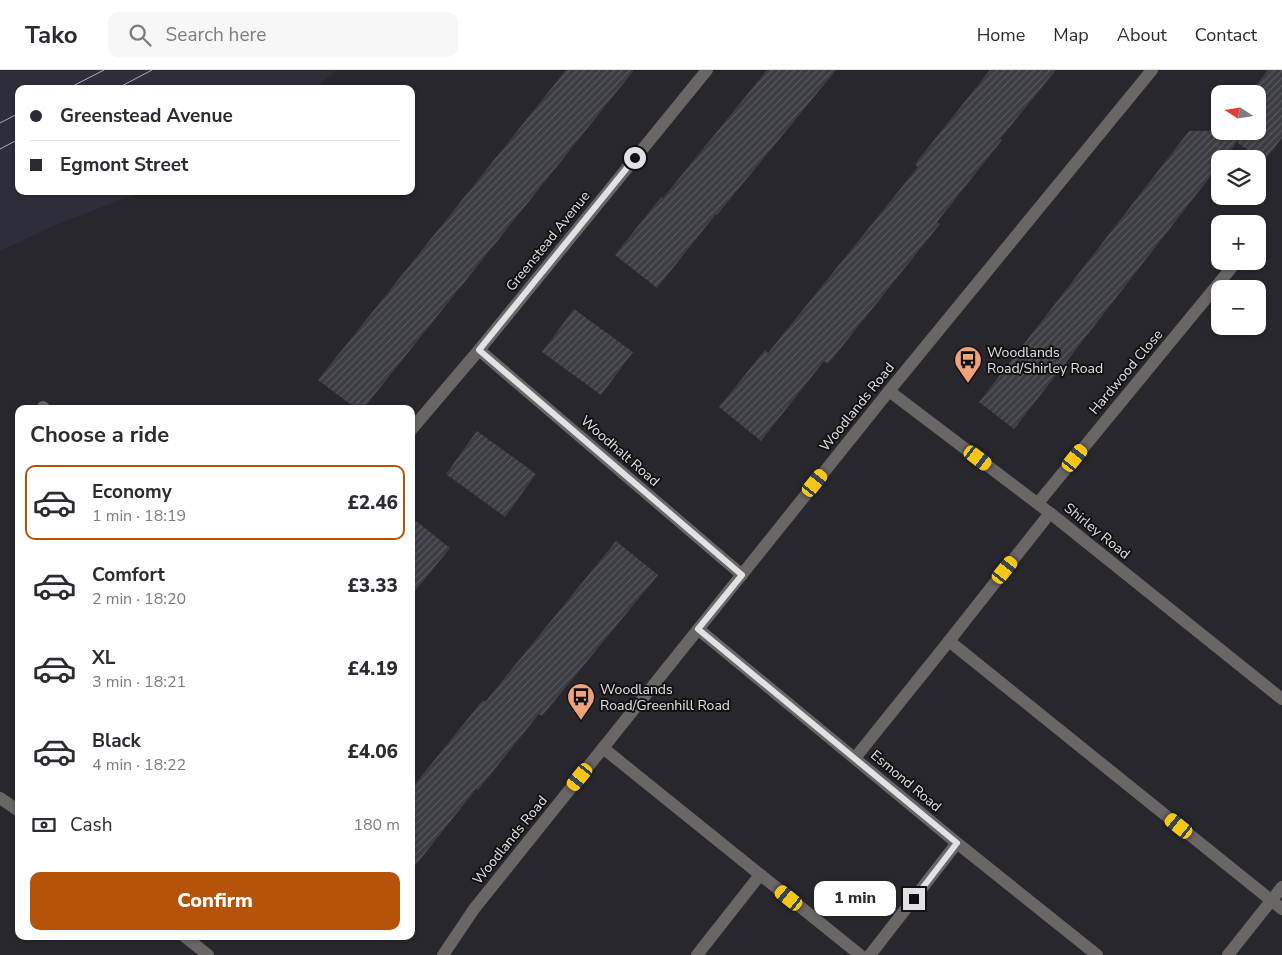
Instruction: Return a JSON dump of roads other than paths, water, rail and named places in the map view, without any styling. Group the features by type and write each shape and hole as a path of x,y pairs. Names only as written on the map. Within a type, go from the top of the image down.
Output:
{"street":[{"name":"Greenstead Avenue","path":"415,425 479,350 707,70"},
{"name":"Woodlands Road","path":"450,952 474,909 889,391 1152,70"},
{"name":"Hardwood Close","path":"1038,503 1230,270"},
{"name":"Woodhalt Road","path":"479,350 742,575"},
{"name":"Shirley Road","path":"889,391 1038,503 1282,700"},
{"path":"855,758 1050,513"},
{"name":"Esmond Road","path":"698,629 957,843 1097,955"},
{"path":"949,641 1282,909"},
{"path":"603,748 860,955"},
{"path":"0,798 15,808"},
{"path":"870,955 957,843"},
{"path":"697,955 760,874"},
{"path":"1228,955 1282,887"},
{"path":"189,940 208,955"}],"tram line":[{"path":"75,85 104,70"},
{"path":"124,85 152,70"},
{"path":"0,123 15,115"},
{"path":"0,149 15,141"}],"place":[{"name":"Woodlands Road/Shirley Road","path":"968,384"},
{"name":"Woodlands Road/Greenhill Road","path":"581,721"}]}
